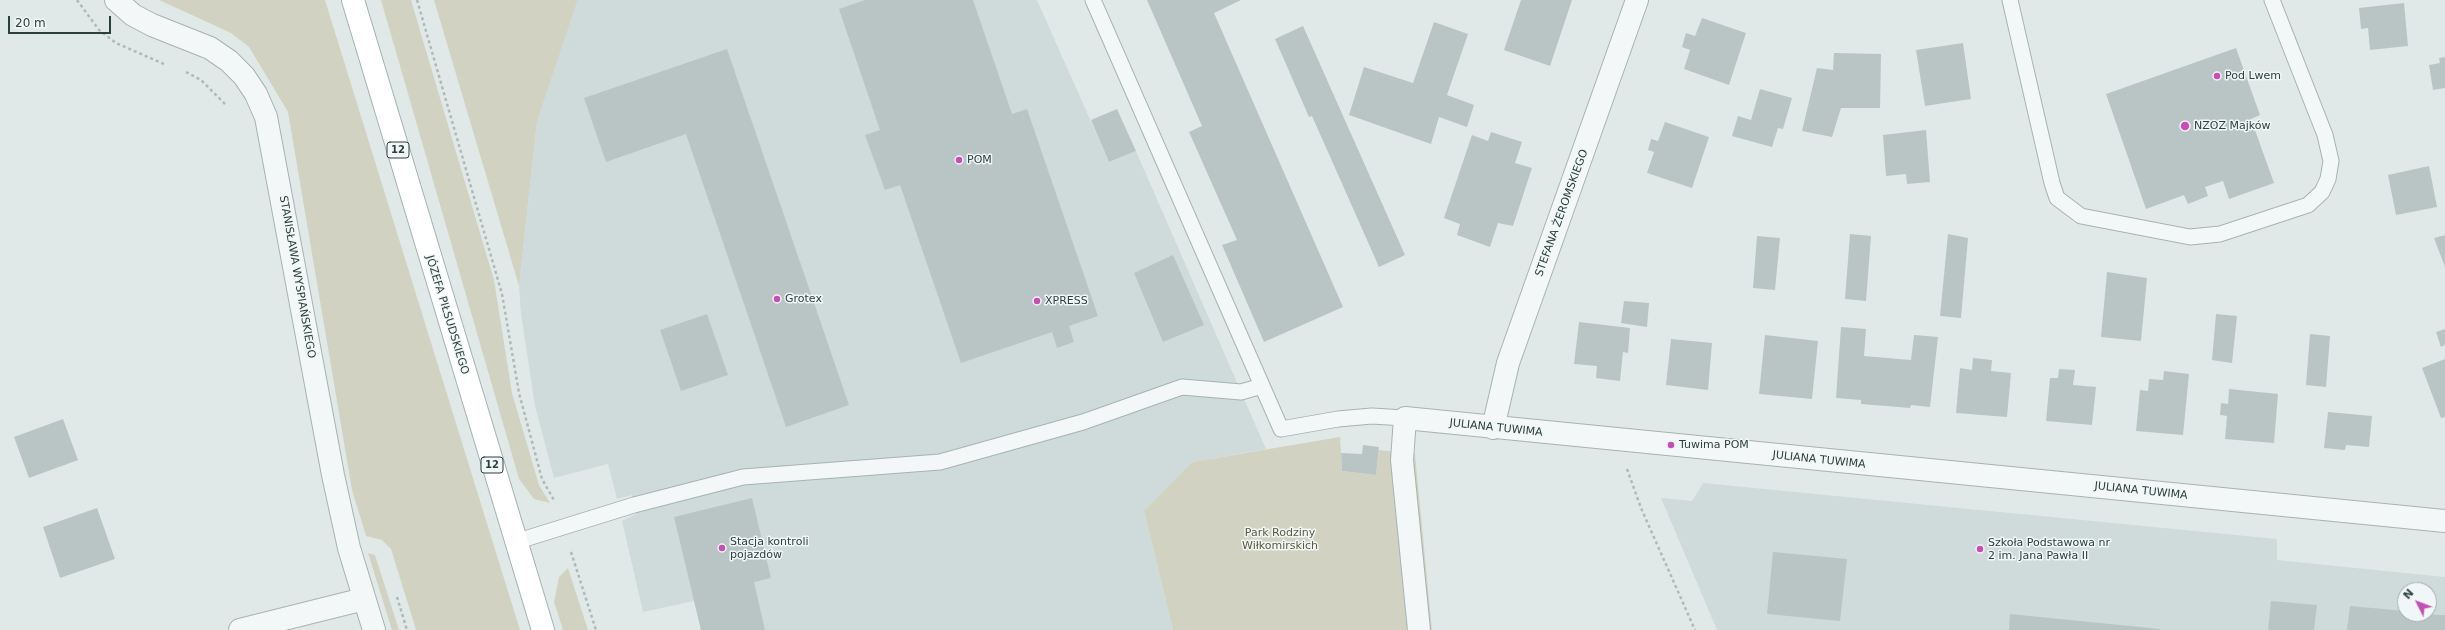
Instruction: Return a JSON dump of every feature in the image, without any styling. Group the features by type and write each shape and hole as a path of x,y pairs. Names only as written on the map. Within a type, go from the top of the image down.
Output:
{"main road":[{"name":"JÓZEFA PIŁSUDSKIEGO","path":"353,0 515,542 543,630"}],"street":[{"name":"STANISŁAWA WYSPIAŃSKIEGO","path":"116,0 139,19 196,42 229,61 244,76 263,112 272,144 333,475 349,548 374,630"},
{"name":"STEFANA ŻEROMSKIEGO","path":"1493,428 1508,363 1638,0"},
{"path":"1405,418 1402,460 1419,630"},
{"name":"JULIANA TUWIMA","path":"1405,418 1623,441 2445,521"},
{"path":"240,630 364,599"}],"lane":[{"path":"1093,0 1281,429 1345,418 1372,416 1405,418"},
{"path":"2010,0 2052,183 2057,198 2081,216 2190,238 2220,234 2308,205 2322,192 2328,179 2331,161 2325,135 2272,0"},
{"path":"515,542 634,505 743,477 940,462 1083,422 1182,387 1241,392 1262,386"}],"path":[{"path":"77,0 99,30 116,43 137,54 171,66"},
{"path":"416,0 502,294 519,394 542,479 556,502 596,630"},
{"path":"184,71 206,84 227,106"},
{"path":"1623,441 1632,484 1695,630"}],"shaded area":[{"path":"578,0 1037,0 1109,162 1136,151 1266,449 1192,462 1144,511 1173,630 701,630 694,601 643,612 622,521 636,514 632,495 617,499 608,464 554,478 535,406 521,314 519,286 537,122"},
{"name":"Szkoła Podstawowa nr 2 im. Jana Pawła II","path":"1703,483 2277,539 2277,560 2445,577 2445,630 1717,630 1661,498 1692,501"}],"green space":[{"path":"159,0 325,0 520,630 416,630 391,549 382,540 366,536 352,490 288,112 249,47 231,33"},
{"path":"381,0 411,0 494,280 512,393 539,485 550,503 534,499 519,479"},
{"path":"434,0 578,0 537,122 519,286"},
{"name":"Park Rodziny Wiłkomirskich","path":"1340,437 1342,471 1376,475 1379,450 1415,454 1432,630 1173,630 1144,511 1192,462"},
{"path":"368,553 375,555 399,630 392,630"},
{"path":"568,568 588,630 563,630 554,602 559,577"}],"building":[{"name":"POM","path":"865,0 973,0 1012,114 1027,109 1098,316 1069,326 1074,342 1057,348 1052,332 961,363 900,185 885,190 865,135 880,130 839,9"},
{"path":"1147,0 1241,0 1214,13 1343,307 1264,342 1222,245 1237,240 1189,132 1202,126"},
{"path":"1521,0 1572,0 1550,66 1504,50"},
{"path":"2404,3 2408,46 2370,50 2368,28 2361,29 2359,8"},
{"path":"1702,18 1746,33 1729,85 1684,69 1690,50 1682,47 1686,33 1695,36"},
{"path":"1434,22 1468,34 1447,95 1474,105 1467,127 1439,117 1431,144 1349,115 1364,67 1413,83"},
{"path":"1303,26 1405,255 1379,267 1312,116 1309,117 1275,39"},
{"path":"1963,43 1971,99 1925,106 1916,50"},
{"name":"NZOZ Majków","path":"2236,48 2260,115 2251,119 2274,183 2229,199 2223,181 2205,187 2208,196 2188,204 2184,195 2146,209 2106,94"},
{"path":"727,49 849,405 786,427 686,134 606,162 584,98"},
{"path":"1834,53 1881,54 1880,108 1841,108 1832,137 1802,131 1817,68 1833,70"},
{"path":"2445,57 2445,88 2433,90 2429,65 2440,63 2439,58"},
{"path":"1760,89 1792,98 1783,129 1778,128 1772,147 1732,136 1738,116 1751,120"},
{"path":"1117,109 1136,151 1109,162 1091,120"},
{"path":"1665,122 1709,137 1692,188 1647,173 1654,152 1648,150 1651,139 1658,141"},
{"path":"1926,130 1930,182 1907,184 1906,174 1886,176 1883,135"},
{"path":"1491,132 1522,142 1515,163 1532,168 1513,226 1498,223 1490,247 1457,235 1460,224 1444,218 1472,135 1488,141"},
{"path":"2429,166 2437,207 2396,215 2388,175"},
{"path":"1850,234 1871,236 1866,301 1845,299"},
{"path":"1948,234 1968,238 1961,318 1940,316"},
{"path":"2445,235 2445,267 2434,238"},
{"path":"1757,236 1780,238 1775,290 1753,288"},
{"path":"1173,255 1204,325 1163,342 1134,273"},
{"path":"2107,272 2147,278 2141,341 2101,337"},
{"path":"1624,301 1649,303 1647,327 1621,323"},
{"path":"707,314 728,375 681,391 660,330"},
{"path":"2216,314 2237,316 2232,363 2212,360"},
{"path":"1579,322 1630,328 1628,353 1623,352 1620,381 1596,378 1597,366 1574,364"},
{"path":"1841,327 1866,329 1864,356 1911,360 1914,335 1938,337 1930,407 1911,405 1910,408 1861,404 1861,400 1836,398"},
{"path":"2445,329 2445,345 2441,347 2436,332"},
{"path":"2310,334 2330,336 2326,387 2306,385"},
{"path":"1765,335 1818,341 1812,399 1759,394"},
{"path":"1671,339 1712,343 1708,390 1666,385"},
{"path":"1973,358 1992,360 1991,371 2011,373 2007,417 1956,413 1960,368 1972,370"},
{"path":"2445,359 2445,417 2441,418 2422,368"},
{"path":"2059,369 2075,370 2073,385 2096,387 2092,425 2046,421 2050,378 2058,378"},
{"path":"2164,371 2189,374 2183,435 2136,431 2140,390 2148,391 2149,379 2163,380"},
{"path":"2229,389 2278,394 2274,443 2225,439 2227,416 2220,415 2221,403 2228,404"},
{"path":"2328,412 2372,416 2369,447 2346,445 2345,450 2324,448"},
{"path":"63,419 78,460 29,478 14,437"},
{"path":"1363,445 1379,447 1376,475 1342,471 1341,453 1362,454"},
{"name":"Stacja kontroli pojazdów","path":"752,498 771,578 754,582 765,630 701,630 674,517"},
{"path":"97,508 115,559 60,578 43,527"},
{"path":"1773,552 1847,559 1840,621 1767,614"},
{"path":"2271,601 2317,605 2314,630 2268,630"},
{"path":"2350,606 2397,610 2397,622 2437,622 2437,615 2445,615 2445,630 2347,630"},
{"path":"2010,614 2160,629 2160,630 2009,630"}],"place":[{"name":"Pod Lwem","path":"2217,76"},
{"name":"NZOZ Majków","path":"2185,126"},
{"name":"POM","path":"959,160"},
{"name":"Grotex","path":"777,299"},
{"name":"XPRESS","path":"1037,301"},
{"name":"Tuwima POM","path":"1671,445"},
{"name":"Stacja kontroli pojazdów","path":"722,548"},
{"name":"Szkoła Podstawowa nr 2 im. Jana Pawła II","path":"1980,549"}]}
